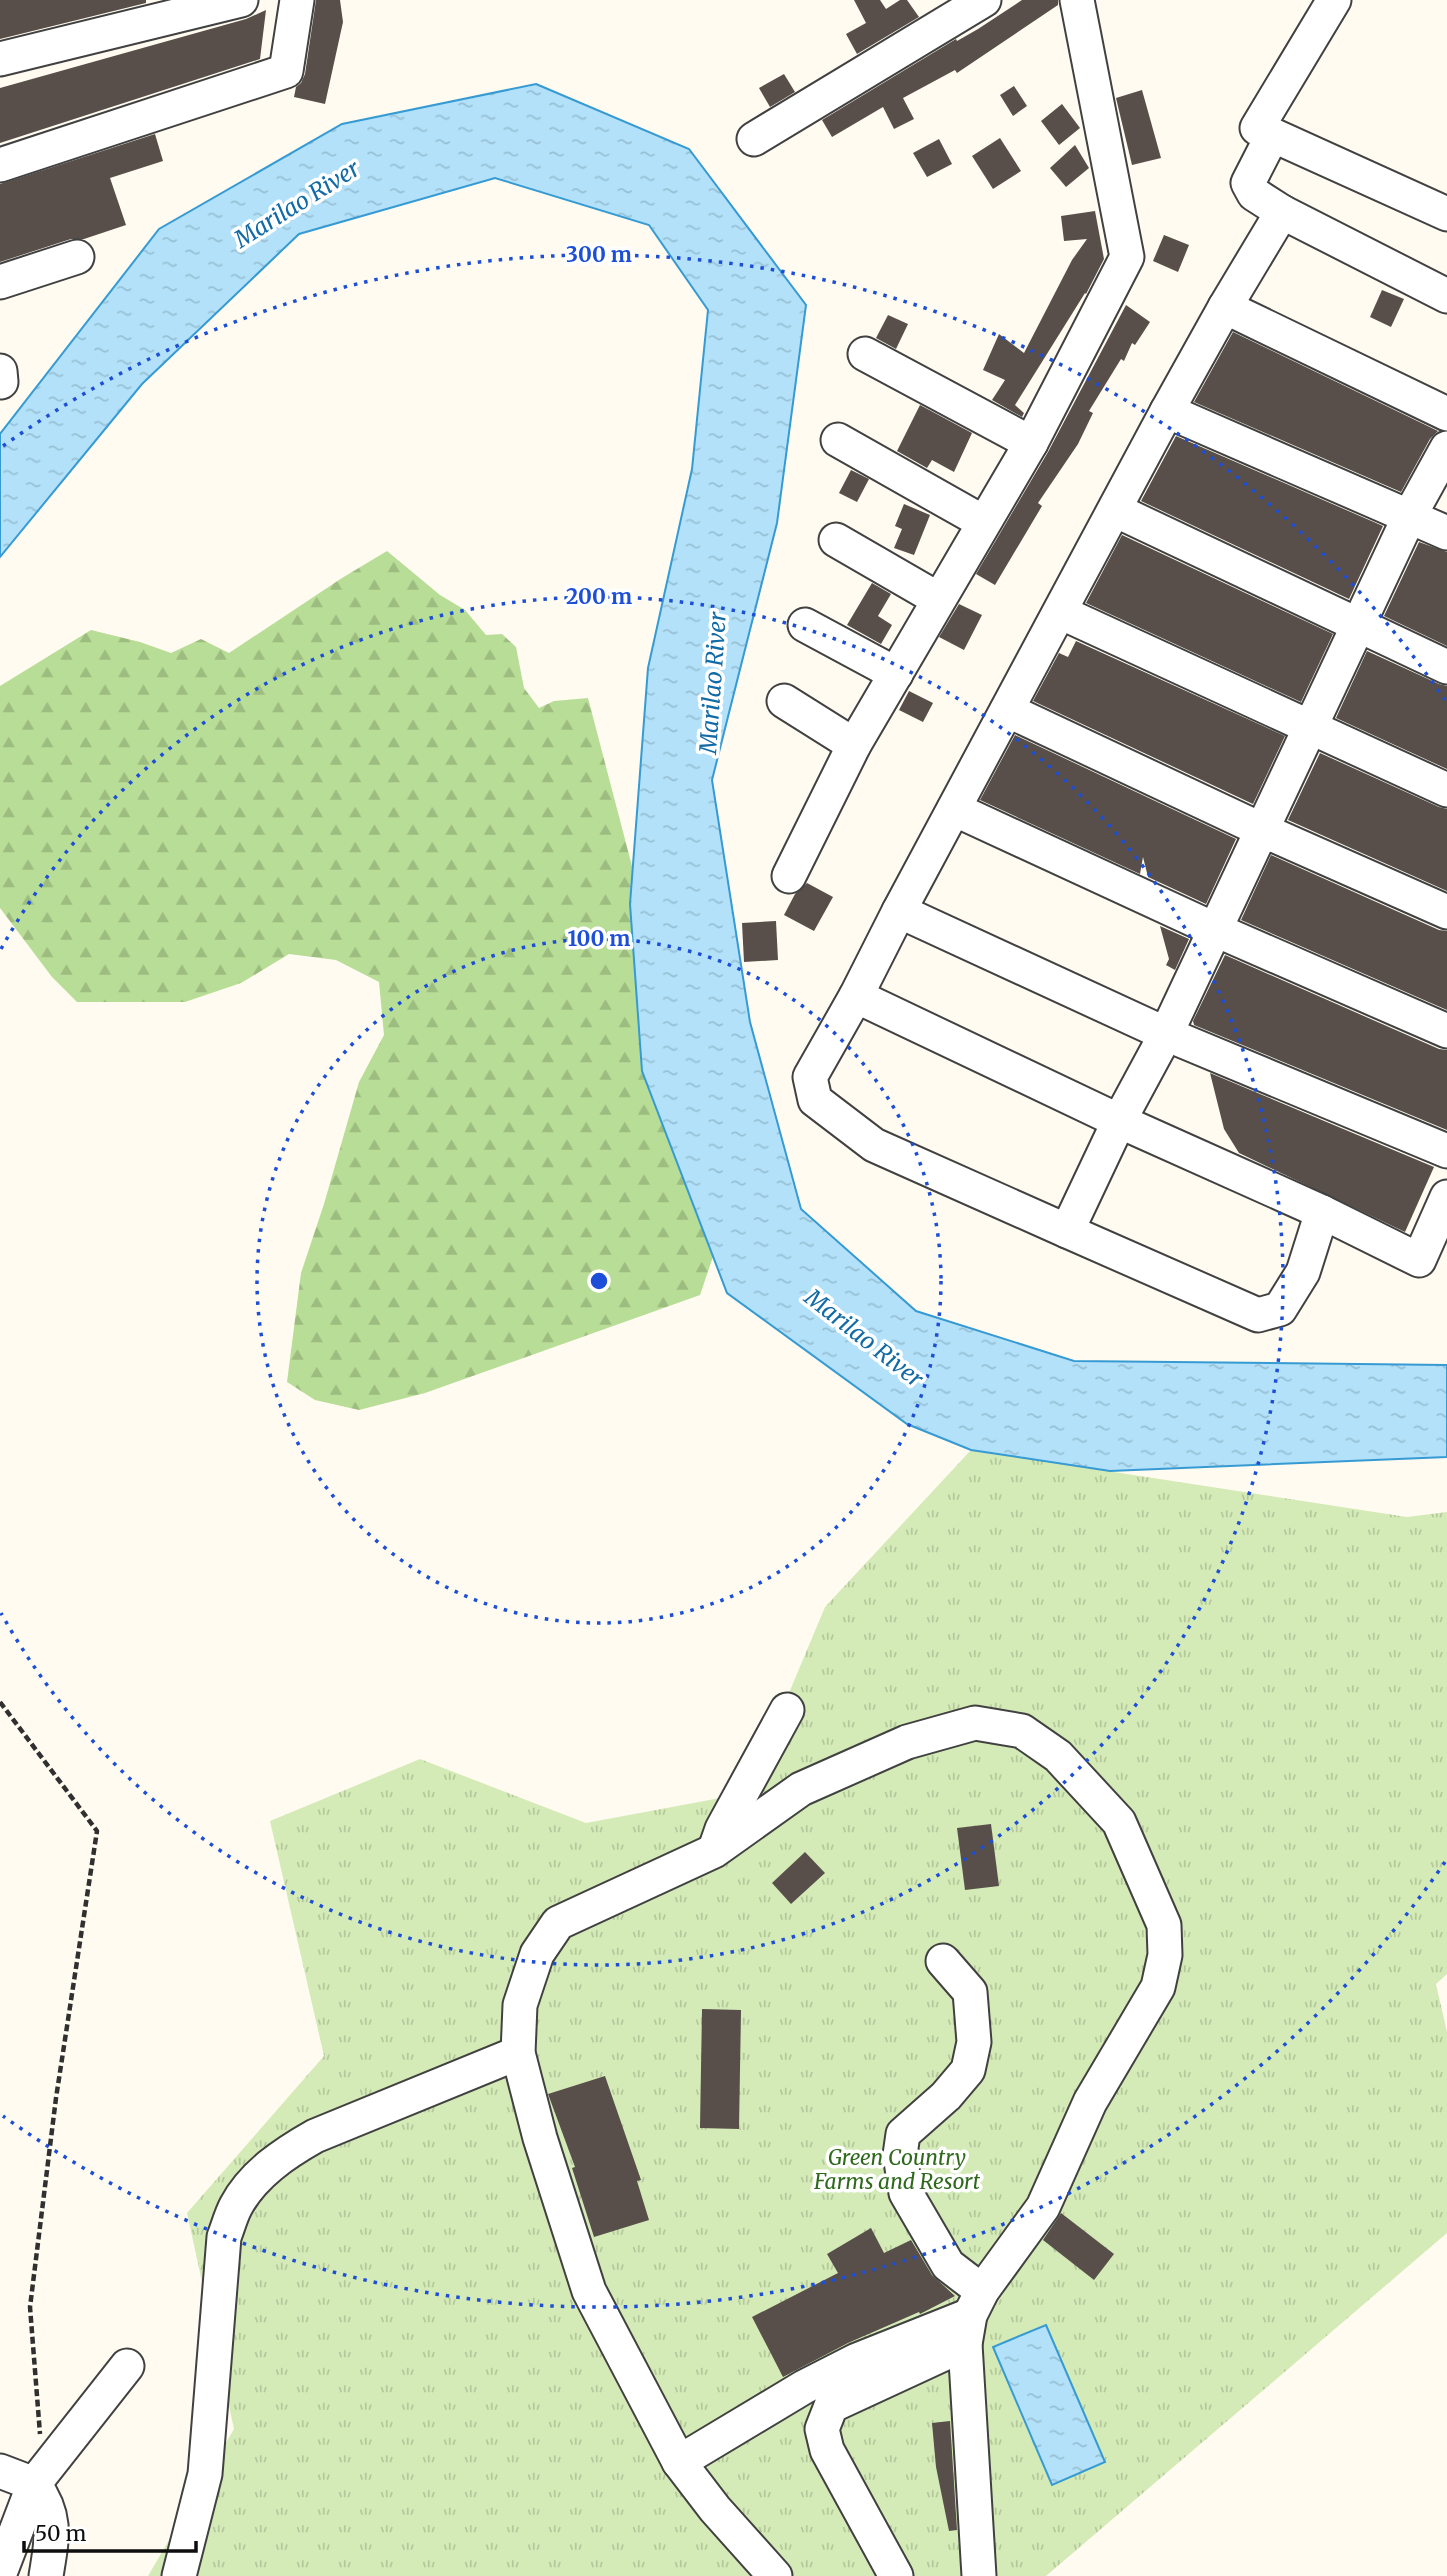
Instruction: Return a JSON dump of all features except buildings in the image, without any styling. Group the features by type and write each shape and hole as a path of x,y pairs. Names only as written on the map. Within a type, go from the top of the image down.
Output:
{"street":[{"path":"0,59 241,0"},
{"path":"0,165 286,71 297,0"},
{"path":"754,139 984,0"},
{"path":"789,876 854,745 1031,443 1127,257 1077,0"},
{"path":"1334,0 1257,128 1447,214"},
{"path":"1272,136 1248,183 1254,194 1282,212 1447,296"},
{"path":"1282,212 1167,411 856,996 810,1077 815,1100 874,1145 1258,1315 1280,1309 1303,1272 1322,1212"},
{"path":"0,282 77,257"},
{"path":"1225,307 1447,414"},
{"path":"866,355 1031,443"},
{"path":"1167,411 1447,533"},
{"path":"838,440 983,522"},
{"path":"1067,1231 1119,1121 1166,1034 1216,930 1410,515 1447,448"},
{"path":"1115,510 1447,667"},
{"path":"836,540 938,599"},
{"path":"1060,612 1447,790"},
{"path":"805,625 896,674"},
{"path":"784,701 854,745"},
{"path":"1007,710 1262,830 1447,912"},
{"path":"954,809 1216,930 1447,1031"},
{"path":"899,911 1166,1034 1447,1151"},
{"path":"856,996 1119,1121 1322,1212 1419,1260 1447,1197"},
{"path":"714,1851 722,1829 787,1710"},
{"path":"775,2576 715,2509 679,2462 589,2291 540,2138 518,2053 520,2005 537,1955 558,1923 714,1851 801,1789 907,1742 975,1723 1022,1731 1058,1756 1119,1822 1164,1925 1166,1955 1158,1987 1090,2102 1043,2207 972,2317 831,2406 822,2429 827,2450 896,2576"},
{"path":"943,1961 971,1992 974,2042 968,2070 946,2096 904,2134 900,2155 906,2193 948,2265 972,2317 979,2576"},
{"path":"179,2576 205,2474 224,2237 236,2205 259,2176 284,2154 316,2136 518,2053"},
{"path":"679,2462 804,2387 857,2360 972,2317"},
{"path":"0,2573 39,2478 127,2366"},
{"path":"0,2470 39,2478"},
{"path":"39,2478 54,2531 46,2576"}],"path":[{"path":"0,1702 97,1831 56,2098 30,2308 39,2478"}],"green space":[{"path":"387,551 440,595 465,610 486,635 502,634 516,647 524,688 539,708 554,701 588,698 650,935 722,1230 700,1295 425,1393 359,1410 315,1400 287,1382 301,1273 359,1082 384,1035 379,982 336,960 289,954 241,983 185,1002 77,1002 52,977 0,908 0,686 91,630 171,653 201,639 229,653"},
{"name":"Green Country Farms and Resort","path":"971,1450 1407,1517 1447,1512 1447,1974 1436,1984 1447,2032 1447,2233 1046,2576 148,2576 234,2429 187,2213 324,2056 270,1821 420,1759 586,1823 747,1793 825,1607"}],"water":[{"name":"Marilao River","path":"536,84 689,149 806,305 777,523 712,780 750,1022 801,1209 916,1311 1074,1361 1447,1365 1447,1457 1110,1471 971,1450 907,1424 727,1293 642,1071 630,904 648,668 692,469 708,310 649,225 495,178 299,234 142,384 0,557 0,434 159,229 342,124"},
{"path":"1046,2325 1105,2462 1052,2485 993,2347"}]}
